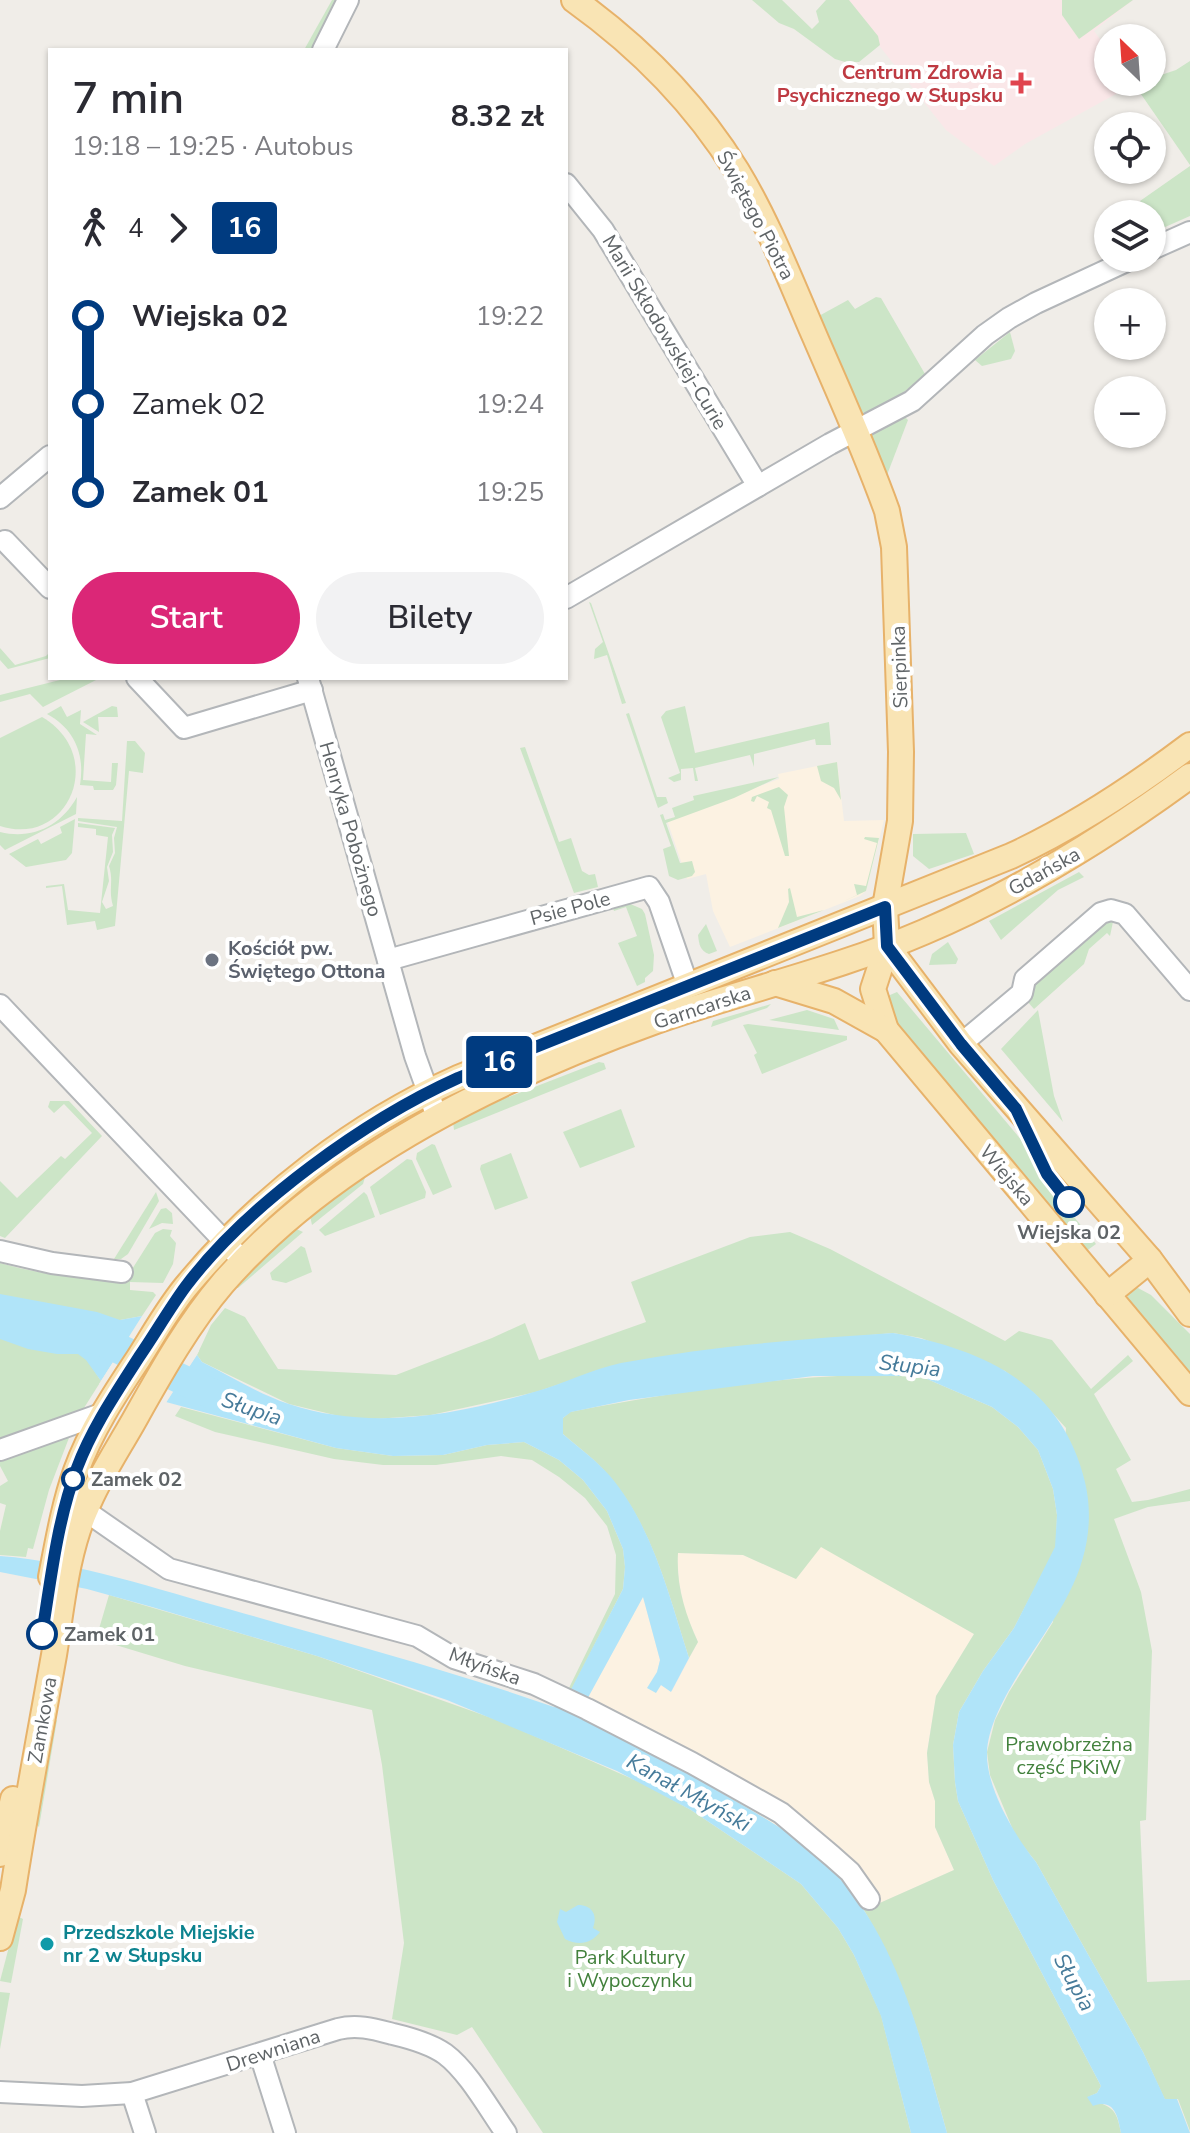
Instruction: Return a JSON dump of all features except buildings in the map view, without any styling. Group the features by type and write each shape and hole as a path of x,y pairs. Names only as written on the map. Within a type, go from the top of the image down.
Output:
{"main road":[{"name":"Świętego Piotra","path":"574,0 627,42 677,91 738,173 856,431"},
{"name":"Sierpinka","path":"856,431 887,511 894,547 899,662 900,821 885,907"},
{"name":"Gdańska","path":"885,907 1059,834 1138,784 1190,745"},
{"name":"Gdańska","path":"887,946 954,919 1073,856 1190,776"},
{"name":"Wiejska","path":"885,907 887,946 873,989 886,1030"},
{"name":"Garncarska","path":"226,1241 309,1169 351,1138 427,1092 885,907"},
{"name":"Garncarska","path":"243,1261 298,1212 341,1180 437,1117 499,1084 657,1021 887,946"},
{"path":"887,946 961,1044 1150,1260 1190,1314"},
{"name":"Wiejska","path":"775,983 834,1001 886,1030 1190,1393"},
{"name":"Zamkowa","path":"0,1854 89,1440 186,1286 226,1241"},
{"path":"1107,1295 1150,1260"},
{"name":"Zamkowa","path":"0,1938 13,1890 76,1505 196,1317 243,1261"}],"street":[{"path":"324,48 348,0"},
{"name":"Marii Skłodowskiej-Curie","path":"568,186 603,230 758,486"},
{"path":"1166,243 1190,232"},
{"path":"568,597 912,401 985,335 1009,318 1103,272"},
{"path":"0,498 48,458"},
{"path":"5,541 48,586"},
{"path":"139,680 184,728 310,684"},
{"name":"Henryka Pobożnego","path":"310,684 388,960 437,1117"},
{"name":"Psie Pole","path":"388,960 649,887 659,902 688,986"},
{"path":"961,1044 1022,993 1025,979 1101,913 1111,910 1125,914 1190,990"},
{"path":"0,1005 243,1261"},
{"path":"0,1251 52,1263 122,1272"},
{"path":"0,1450 109,1404"},
{"name":"Młyńska","path":"76,1505 169,1569 417,1636 454,1658 534,1684 565,1698 781,1813 841,1864 869,1899"},
{"name":"Drewniana","path":"0,2092 82,2096 132,2093 349,2026 410,2038 443,2053 457,2065 506,2133"},
{"path":"260,2054 285,2133"},
{"path":"132,2093 145,2133"}],"shaded area":[{"name":"Centrum Zdrowia Psychicznego w Słupsku","path":"843,0 1133,0 1103,24 1094,24 1094,96 1112,96 1025,144 994,166 946,130"},
{"path":"837,762 844,821 884,820 866,891 730,947 713,911 706,874 687,879 667,820 779,779 778,774"},
{"path":"821,1546 974,1634 936,1696 927,1752 929,1782 935,1801 935,1827 954,1870 864,1910 851,1891 818,1856 793,1837 622,1733 615,1736 584,1720 579,1714 643,1597 660,1660 657,1672 660,1685 672,1691 698,1642 685,1612 677,1553 743,1555 796,1579"}],"green space":[{"path":"332,0 339,0 315,48 305,48"},
{"path":"752,0 782,0 812,29 819,22 816,11 826,0 849,0 878,36 880,45 859,62 835,59 794,29 779,23"},
{"path":"1062,0 1133,0 1100,24 1094,24 1094,28 1079,39 1062,15"},
{"path":"1190,61 1190,165 1166,130 1166,112 1153,112 1142,96 1166,96 1166,73"},
{"path":"1190,166 1190,216 1166,227 1166,200 1141,200"},
{"path":"876,297 881,298 925,374 888,404 862,413 817,317 848,300 855,309"},
{"path":"1010,332 1015,351 1011,359 982,366 975,360"},
{"path":"904,416 908,420 884,476 869,436"},
{"path":"589,602 626,703 622,704 607,655 594,659 595,649 603,642"},
{"path":"0,648 15,665 48,654 48,659 8,669 0,660"},
{"path":"60,680 96,680 43,707 30,694 0,702 0,695"},
{"path":"61,706 67,717 81,710 80,724 97,735 86,734 83,780 111,782 112,763 118,763 113,790 94,790 93,786 80,785 81,763 76,744 65,727 47,714"},
{"path":"112,706 117,707 118,717 98,717 99,732 83,722"},
{"path":"685,706 695,753 829,722 831,745 816,745 815,739 754,754 754,767 750,755 695,768 698,781 695,781 693,768 681,769 681,780 674,782 668,778 680,773 661,717 666,711"},
{"path":"629,713 657,797 666,797 668,803 658,808 626,714"},
{"path":"42,717 62,734 73,754 76,774 71,794 61,811 45,824 24,829 0,826 0,738"},
{"path":"127,741 135,741 145,753 143,773 129,771 115,926 97,930 95,921 67,925 62,886 46,886 64,884 68,910 100,913 108,837 96,835 96,829 78,827 78,823 115,828 112,835 113,852 107,867 109,881 102,902 106,909 113,906 109,866 115,853 117,827 78,821 78,818 122,821"},
{"path":"525,747 559,842 571,838 582,871 595,874 598,887 574,893 520,748"},
{"path":"837,762 841,800 834,788 821,781 817,766"},
{"path":"779,777 734,798 666,823 680,863 692,861 695,872 678,880 669,876 663,849 671,846 660,815 663,814 665,820 675,817 672,808 694,800 693,796"},
{"path":"779,787 788,795 784,807 789,856 785,856 771,810 767,808 769,802 757,796 754,802 751,801 752,797"},
{"path":"77,797 76,814 5,850 0,845 0,832 23,834 44,828 63,816"},
{"path":"75,819 72,853 66,860 26,867 9,854 38,839 41,844 62,833 60,827"},
{"path":"966,833 974,854 929,869 913,856 913,834"},
{"path":"865,837 879,838 866,891 840,903 857,895 854,884 866,886 877,843"},
{"path":"1079,872 1084,877 1058,890 1001,940 989,921"},
{"path":"790,888 797,917 824,910 778,928 789,902"},
{"path":"628,903 642,909 645,914 654,955 653,971 645,982 637,986 618,943 637,936 626,907 614,911 613,908"},
{"path":"1114,917 1110,936 1107,933 1089,949 1084,964 1034,1009 1027,1001 1027,990 1099,922"},
{"path":"706,924 717,951 709,954 700,947 698,935"},
{"path":"948,942 958,959 956,964 929,965 932,954"},
{"path":"897,992 1028,1148 1049,1186 1096,1244 1085,1252 900,1030 883,998"},
{"path":"771,1004 767,1008 711,1027 713,1021"},
{"path":"807,1010 834,1019 839,1030 769,1020"},
{"path":"1038,1010 1054,1096 1063,1122 1001,1049"},
{"path":"743,1025 847,1036 847,1040 762,1074 754,1055 757,1053"},
{"path":"599,1062 604,1063 606,1069 454,1130 453,1122"},
{"path":"50,1101 69,1101 102,1136 5,1238 0,1236 0,1181 17,1198 61,1156 65,1159 92,1133 64,1104 54,1113 48,1107"},
{"path":"621,1109 635,1147 580,1168 563,1132"},
{"path":"432,1144 452,1187 433,1195 416,1159 417,1153"},
{"path":"511,1153 528,1198 495,1210 481,1165"},
{"path":"407,1159 412,1160 426,1192 425,1198 380,1215 370,1187"},
{"path":"366,1174 363,1184 312,1225 310,1216"},
{"path":"156,1192 159,1201 128,1254 114,1259"},
{"path":"364,1192 375,1217 325,1236 319,1230"},
{"path":"166,1208 172,1213 173,1224 162,1223 149,1229 161,1209"},
{"path":"294,1228 303,1232 238,1288 233,1288"},
{"path":"163,1229 172,1230 170,1236 176,1243 173,1264 163,1283 130,1282 130,1290 156,1295 142,1316 120,1320 91,1366 101,1381 77,1419 0,1446 0,1263 64,1276 129,1274 155,1233"},
{"name":"Prawobrzeżna część PKiW","path":"790,1232 830,1249 1005,1341 1019,1331 1052,1340 1091,1389 1128,1355 1133,1361 1094,1394 1131,1460 1116,1469 1132,1502 1190,1489 1190,1501 1148,1507 1114,1519 1141,1592 1152,1651 1146,1820 1140,1821 1147,1982 1190,1980 1190,2131 1178,2099 1165,2100 1143,2052 1036,1862 1016,1837 990,1775 987,1752 995,1720 1053,1622 1066,1428 1036,1395 1005,1371 921,1338 893,1333 740,1347 584,1376 536,1392 431,1415 347,1418 289,1404 202,1362 197,1355 211,1325 225,1308 245,1317 278,1369 396,1375 525,1323 539,1360 646,1322 631,1282 750,1237"},
{"path":"301,1246 305,1248 312,1272 286,1283 272,1280 270,1273"},
{"path":"1138,1288 1151,1295 1190,1334 1190,1377 1127,1301 1129,1291"},
{"path":"920,1376 992,1407 1018,1427 1038,1450 1053,1489 1057,1515 1056,1547 1014,1628 959,1712 953,1745 955,1782 958,1801 993,1880 1101,2086 1097,2093 1088,2097 1114,2112 1121,2133 947,2133 903,1991 864,1910 954,1870 935,1827 935,1801 929,1782 927,1753 936,1696 974,1634 821,1547 796,1579 743,1555 678,1553 682,1599 698,1642 689,1658 658,1563 637,1517 604,1470 563,1434 563,1418 570,1412 716,1388 789,1379"},
{"path":"181,1407 336,1448 393,1456 443,1455 487,1445 524,1442 559,1460 583,1480 607,1511 623,1549 625,1567 623,1589 572,1689 569,1688 615,1594 616,1555 607,1526 585,1498 559,1477 532,1460 501,1456 436,1465 383,1465 334,1459 215,1432 175,1416"},
{"path":"72,1430 49,1490 33,1549 28,1548 26,1557 0,1555 0,1531 6,1505 0,1503 0,1486 8,1481 0,1466 0,1458"},
{"name":"Park Kultury i Wypoczynku","path":"109,1595 317,1656 500,1721 644,1784 691,1810 801,1884 838,1928 881,2015 911,2133 543,2133 472,2027 457,2035 392,2019 404,1943 382,1765 372,1710 185,1666 96,1639"},
{"path":"57,1720 39,1827 34,1822 51,1723"},
{"path":"17,1916 23,1919 11,1983 0,1981"},
{"path":"0,1992 10,1993 0,2049"}],"water":[{"path":"0,1294 97,1312 120,1320 142,1316 101,1381 78,1354 28,1349 0,1339"},
{"name":"Kanał Młyński","path":"893,1333 958,1349 1014,1377 1038,1396 1058,1420 1074,1448 1088,1496 1089,1525 1084,1553 1069,1593 997,1714 990,1734 988,1767 1011,1825 1036,1862 1143,2052 1165,2099 1177,2099 1190,2133 1121,2133 1114,2110 1106,2104 1093,2106 1087,2097 1097,2093 1101,2086 993,1880 958,1801 953,1745 959,1712 1014,1628 1055,1547 1057,1515 1053,1489 1038,1450 1018,1427 992,1407 920,1376 813,1376 629,1400 571,1412 563,1418 563,1434 610,1476 638,1517 667,1587 689,1658 671,1692 661,1685 656,1693 647,1688 660,1660 643,1597 579,1714 584,1720 614,1736 622,1733 776,1825 818,1856 845,1885 868,1916 902,1984 947,2133 911,2133 881,2016 854,1955 838,1928 801,1884 691,1810 617,1771 447,1700 317,1656 152,1607 87,1589 0,1572 0,1556 88,1570 394,1656 554,1707 563,1705 623,1589 625,1567 623,1549 607,1511 583,1480 559,1460 524,1442 487,1445 443,1455 393,1456 336,1448 166,1402 197,1355 202,1362 289,1404 350,1417 381,1418 412,1417 474,1407 545,1389 610,1366 655,1357 757,1344"},
{"path":"578,1905 593,1912 593,1928 600,1932 584,1943 565,1939 557,1922 560,1909 566,1912"}],"pier":[{"path":"145,1313 146,1318 105,1383 99,1384"},
{"path":"199,1351 164,1406 162,1400"}],"waterway":[{"name":"Słupia","path":"85,1337 101,1340 216,1396"}],"bus line":[{"name":"16","path":"42,1634 67,1499 89,1440 114,1395 186,1286 226,1241 298,1177 382,1118 458,1078 885,907 887,946 961,1044 1016,1109 1047,1174 1069,1202"}],"place":[{"name":"Centrum Zdrowia Psychicznego w Słupsku","path":"1021,83"},
{"name":"Kościół pw. Świętego Ottona","path":"212,960"},
{"name":"Wiejska 02","path":"1069,1202"},
{"name":"Zamek 02","path":"73,1479"},
{"name":"Zamek 01","path":"42,1634"},
{"name":"Przedszkole Miejskie nr 2 w Słupsku","path":"47,1944"}]}
